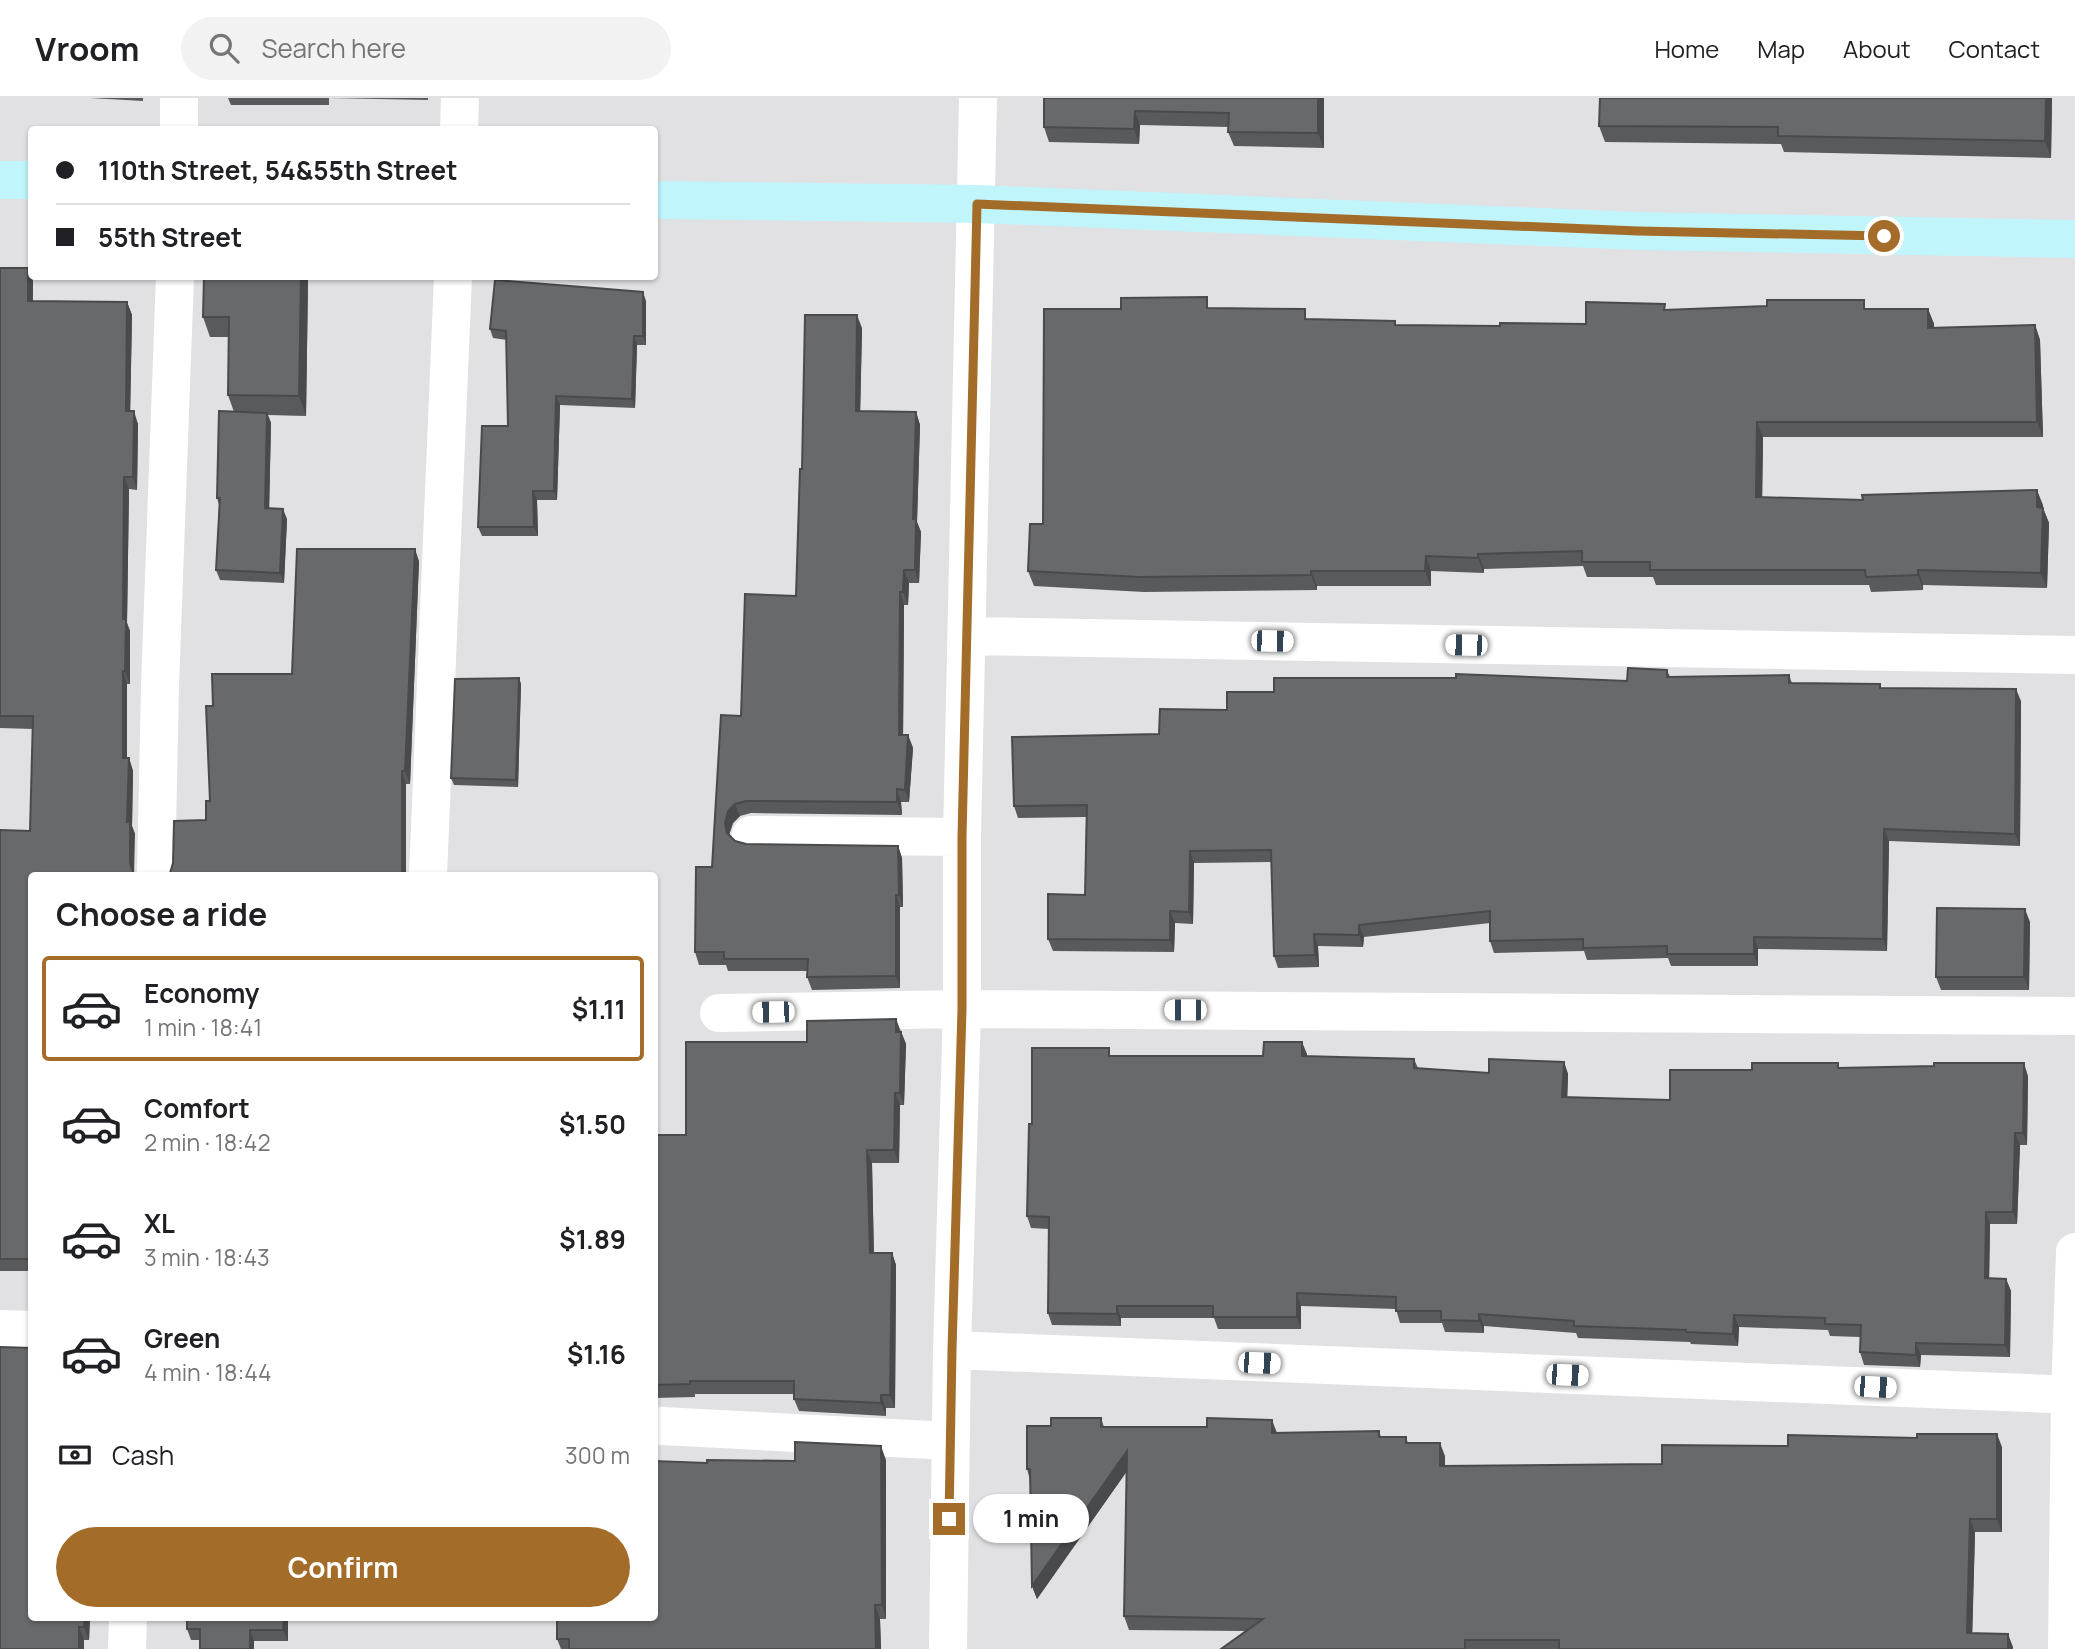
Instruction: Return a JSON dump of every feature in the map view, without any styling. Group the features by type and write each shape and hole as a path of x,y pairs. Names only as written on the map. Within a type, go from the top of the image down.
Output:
{"main road":[{"path":"0,180 28,180"},
{"path":"658,200 977,204 1638,231 2075,239"}],"street":[{"path":"179,98 179,126"},
{"path":"459,126 460,98"},
{"path":"947,1649 962,1009 962,837 978,98"},
{"path":"156,872 159,686 174,280"},
{"path":"428,872 453,280"},
{"path":"968,636 2075,655"},
{"path":"751,835 962,837"},
{"path":"719,1013 962,1009 2075,1016"},
{"path":"2067,1649 2075,1252"},
{"path":"0,1329 28,1329"},
{"path":"952,1350 2073,1395"},
{"path":"662,1426 950,1441"},
{"path":"127,1649 128,1621"}],"building":[{"path":"1044,98 1318,98 1318,133 1228,132 1229,113 1135,111 1134,129 1044,127"},
{"path":"1600,98 2046,98 2045,141 1778,136 1778,127 1599,126"},
{"path":"0,268 28,268 28,301 127,302 126,411 134,411 133,477 124,477 123,619 126,619 123,758 129,758 127,822 130,822 130,863 133,872 28,872 28,1259 0,1259 0,830 30,831 33,716 0,716"},
{"path":"204,280 301,280 299,396 228,395 229,317 203,317"},
{"path":"495,280 643,292 643,336 634,336 632,399 556,396 554,491 533,491 534,527 478,527 482,426 508,426 506,331 490,329"},
{"path":"1207,297 1207,308 1305,309 1305,319 1395,321 1395,325 1586,324 1586,302 1665,304 1664,310 1767,306 1767,300 1864,300 1864,309 1928,309 1928,328 2035,325 2037,422 1757,422 1756,497 1863,500 1862,495 2037,490 2037,507 2043,508 2041,573 1918,570 1918,575 1866,577 1865,570 1650,570 1650,562 1582,562 1582,551 1478,554 1478,558 1426,556 1425,571 1311,571 1311,575 1139,577 1028,571 1030,524 1043,524 1044,309 1121,309 1121,298"},
{"path":"805,315 857,315 856,411 916,412 913,519 916,519 915,570 904,570 903,592 900,592 899,735 908,735 905,790 897,789 897,802 746,801 735,804 728,811 725,823 727,833 735,841 746,844 898,846 896,976 807,977 808,959 724,959 724,952 695,952 696,867 712,867 721,715 741,716 745,594 796,596"},
{"path":"219,411 267,413 265,508 283,509 280,573 216,570 220,498 217,498"},
{"path":"297,549 415,549 405,771 402,771 402,872 170,872 173,863 174,821 206,820 206,801 210,801 206,706 213,706 212,674 292,674"},
{"path":"1628,668 1667,670 1667,677 1789,675 1789,683 1880,684 1880,688 2016,689 2015,834 1884,829 1883,939 1754,937 1754,954 1667,954 1667,946 1583,948 1583,939 1490,941 1490,911 1359,925 1359,935 1314,934 1315,955 1274,956 1271,850 1190,851 1189,912 1170,911 1170,940 1048,939 1048,894 1085,895 1087,805 1014,806 1012,737 1159,734 1160,709 1227,710 1227,692 1274,692 1274,678 1456,678 1456,674 1627,681"},
{"path":"519,678 516,780 451,778 455,679"},
{"path":"1937,908 2025,909 2024,977 1936,977"},
{"path":"896,1019 896,1032 901,1032 900,1093 895,1093 894,1150 867,1150 870,1253 892,1253 890,1395 881,1395 881,1403 794,1399 794,1381 690,1381 690,1384 658,1385 658,1135 686,1135 686,1042 807,1042 807,1021"},
{"path":"1264,1042 1302,1042 1302,1056 1414,1059 1414,1068 1489,1073 1489,1059 1564,1062 1562,1097 1670,1100 1670,1070 1752,1070 1752,1063 1838,1063 1838,1068 1934,1066 1934,1063 2024,1063 2023,1133 2015,1133 2013,1212 1986,1212 1985,1278 2006,1279 2005,1345 1916,1343 1916,1355 1860,1352 1861,1325 1825,1324 1825,1318 1734,1315 1733,1334 1686,1332 1574,1326 1574,1321 1479,1314 1479,1321 1441,1320 1441,1311 1396,1311 1396,1297 1297,1293 1297,1317 1213,1317 1213,1306 1117,1306 1117,1314 1048,1313 1049,1217 1027,1216 1029,1124 1032,1124 1032,1048 1109,1048 1109,1056 1263,1056"},
{"path":"0,1347 28,1348 28,1621 85,1621 84,1627 79,1627 79,1649 0,1649"},
{"path":"1051,1418 1101,1418 1101,1427 1207,1427 1207,1418 1272,1420 1272,1433 1379,1431 1379,1437 1406,1437 1406,1443 1440,1443 1440,1466 1662,1464 1662,1445 1788,1446 1788,1435 1917,1438 1917,1434 1997,1434 1997,1519 1970,1519 1967,1633 2008,1634 2008,1649 1559,1649 1559,1640 1465,1640 1465,1649 1221,1649 1263,1619 1124,1616 1127,1451 1032,1586 1027,1426 1051,1426"},
{"path":"795,1442 881,1446 882,1605 875,1605 876,1649 569,1649 569,1639 557,1639 557,1621 658,1621 658,1461 795,1461"},
{"path":"187,1621 284,1621 283,1630 250,1630 250,1649 200,1649 200,1629 187,1629"}],"route":[{"path":"949,1519 962,1009 962,837 977,204 1638,231 1884,236"}]}
